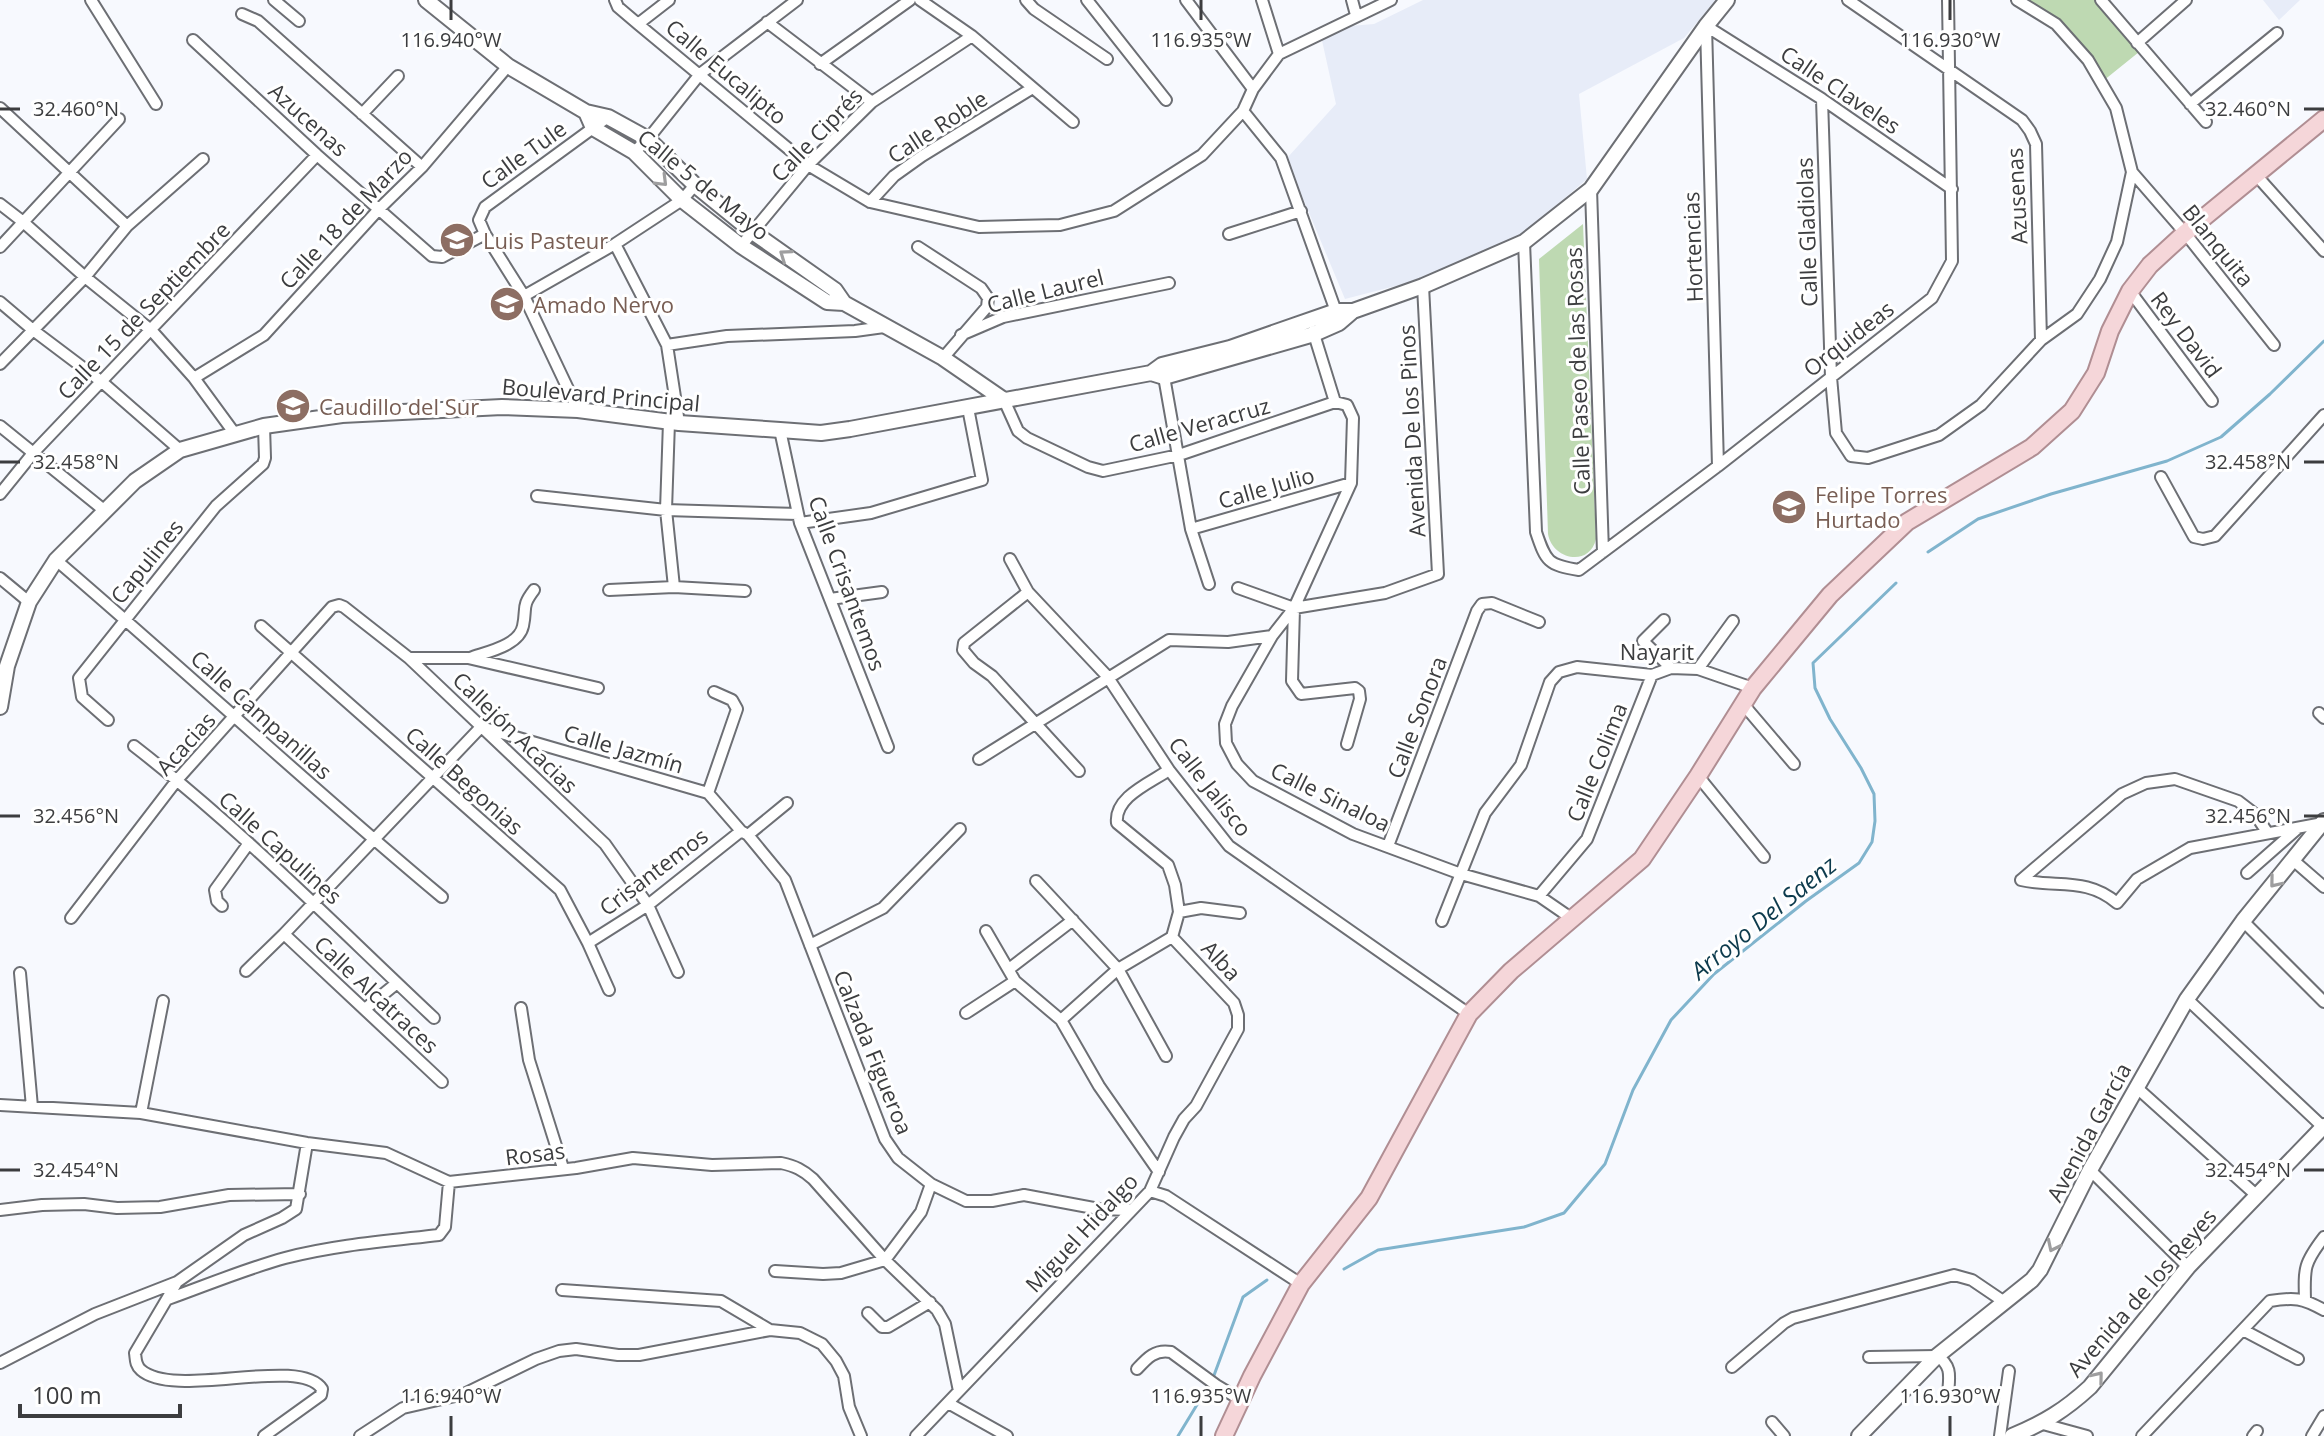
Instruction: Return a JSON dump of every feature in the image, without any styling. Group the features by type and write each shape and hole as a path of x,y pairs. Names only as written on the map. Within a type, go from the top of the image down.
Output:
{"main road":[{"path":"1224,1436 1301,1284 1369,1198 1469,1014 1511,971 1642,859 1753,688 1830,595 1907,522 2032,447 2072,411 2096,373 2110,331 2130,291 2150,265 2324,119"}],"street":[{"path":"91,0 156,104"},
{"path":"274,0 299,21"},
{"name":"Calle 5 de Mayo","path":"426,0 508,66 586,112 608,117 648,139 695,185 754,233 835,290 844,303 943,358 1004,400"},
{"name":"Calle Eucalipto","path":"615,0 618,7 808,165 870,202 979,227 1060,225 1114,211 1202,155 1243,111 1253,89 1279,54"},
{"path":"638,24 669,0"},
{"path":"634,152 700,74 797,0"},
{"path":"820,64 910,0"},
{"path":"920,0 972,36 1073,122"},
{"path":"1026,0 1034,9 1107,59"},
{"path":"1087,0 1166,100"},
{"path":"1186,0 1253,89"},
{"path":"1262,0 1279,54 1391,0"},
{"path":"1352,0 1356,15"},
{"name":"Boulevard Principal","path":"0,707 4,664 29,602 56,560 135,481 180,450 264,426 342,415 420,409 502,407 578,410 674,422 821,433 1159,372 1230,348 1312,327 1423,286 1524,242 1591,189 1727,0"},
{"name":"Azusenas","path":"1848,0 2022,120 2036,144 2041,340"},
{"name":"Orquideas","path":"1524,242 1536,532 1544,556 1558,567 1579,570 1718,466 1932,298 1952,261 1948,0"},
{"path":"2017,0 2056,24 2088,60 2116,108 2132,172 2117,242 2100,279 2077,314 2041,340"},
{"path":"2101,0 2206,122"},
{"path":"2137,43 2186,0"},
{"path":"242,14 258,21 422,167"},
{"path":"767,22 872,102"},
{"name":"Calle Claveles","path":"1706,26 1822,99 1952,189"},
{"name":"Hortencias","path":"1706,26 1718,466"},
{"path":"2190,104 2277,33"},
{"name":"Calle Ciprés","path":"741,246 808,165 872,102 972,36"},
{"name":"Azucenas","path":"193,40 317,155 436,258 485,234"},
{"name":"Calle 18 de Marzo","path":"194,378 264,335 380,208 422,167 508,66"},
{"path":"362,114 398,76"},
{"name":"Calle Roble","path":"870,202 894,176 922,156 1031,89"},
{"name":"Calle Gladiolas","path":"1822,99 1831,377 1836,433 1851,456 1868,458 1939,435 1981,405 2041,340"},
{"path":"0,108 127,226"},
{"path":"1243,111 1281,158 1338,317"},
{"path":"586,112 593,128"},
{"name":"Calle Tule","path":"485,234 479,220 485,207 608,117"},
{"path":"0,247 119,119"},
{"name":"Calle 5 de Mayo","path":"593,128 634,152 682,200 741,246 827,302 844,303"},
{"name":"Calle 15 de Septiembre","path":"0,494 34,452 317,155"},
{"path":"0,364 85,277 127,226 203,159"},
{"name":"Blanquita","path":"2132,172 2274,345"},
{"path":"2256,175 2324,251"},
{"path":"524,296 615,244 682,200 695,185"},
{"name":"Calle Paseo de las Rosas","path":"1591,189 1603,552"},
{"path":"0,204 152,331 194,378 235,434"},
{"path":"1229,234 1301,211"},
{"path":"485,234 524,296 578,410"},
{"path":"615,244 667,345 674,422 666,510 674,587"},
{"path":"918,247 981,288 988,298 987,307 961,335"},
{"name":"Calle Laurel","path":"943,358 961,335 1003,317 1169,283"},
{"name":"Avenida De los Pinos","path":"1294,608 1385,593 1438,574 1423,286"},
{"name":"Rey David","path":"2130,291 2212,401"},
{"path":"0,302 102,382 180,450"},
{"path":"667,345 727,336 884,327"},
{"path":"1312,327 1335,402 1347,405 1353,418 1351,483"},
{"path":"1159,372 1179,455 1191,529 1209,584"},
{"name":"Calle Veracruz","path":"1004,400 1018,431 1027,438 1103,471 1179,455 1335,402"},
{"path":"537,496 666,510 799,518 871,513 982,480 968,408"},
{"path":"2161,477 2194,537 2203,539 2215,536 2324,415"},
{"path":"0,426 105,511"},
{"name":"Capulines","path":"108,720 82,697 79,678 216,506 263,464 264,426"},
{"name":"Calle Crisantemos","path":"780,430 799,518 888,747"},
{"name":"Calle Julio","path":"1191,529 1351,483"},
{"name":"Calle Sinaloa","path":"1351,483 1294,608 1272,636 1232,706 1225,724 1226,743 1237,764 1253,781 1353,834 1461,874 1539,896 1571,918"},
{"name":"Calle Jalisco","path":"1010,559 1028,592 1107,676 1169,770 1229,846 1469,1014"},
{"name":"Calle Campanillas","path":"56,560 442,897"},
{"path":"0,578 29,602"},
{"path":"609,590 674,587 745,591"},
{"path":"1238,588 1294,608 1292,681 1301,694 1355,688 1359,691 1360,699 1347,744"},
{"path":"468,658 511,642 521,632 524,604 534,590"},
{"path":"830,599 882,592"},
{"path":"1028,592 964,643 963,650 992,676 1079,771"},
{"name":"Calle Sonora","path":"1388,846 1477,611 1482,604 1492,603 1539,622"},
{"name":"Acacias","path":"71,918 177,780 332,607 339,605"},
{"name":"Callejón Acacias","path":"339,605 409,658 605,844 648,905 678,972"},
{"path":"1664,620 1643,641 1671,668"},
{"path":"1698,669 1733,621"},
{"name":"Calle Begonias","path":"261,626 560,890 609,990"},
{"path":"979,759 1169,640 1228,642 1272,636"},
{"path":"409,658 468,658 598,688"},
{"name":"Nayarit","path":"1461,874 1485,813 1521,765 1550,682 1559,672 1577,667 1652,675 1671,668 1698,669 1753,688"},
{"name":"Calle Colima","path":"1539,896 1587,839 1652,675"},
{"path":"708,793 737,709 732,700 714,692"},
{"path":"1743,704 1794,764"},
{"path":"246,971 481,727"},
{"name":"Calle Jazmín","path":"481,727 708,793 744,833"},
{"name":"Calle Capulines","path":"134,746 249,843 434,1018"},
{"path":"1169,770 1122,802 1116,813 1117,823 1168,865 1179,912 1172,937"},
{"path":"1698,776 1764,857"},
{"path":"2267,832 2255,814 2238,801 2175,779 2146,783 2122,794 2021,880 2082,885 2104,892 2117,903 2137,879 2190,848 2323,822"},
{"name":"Crisantemos","path":"588,943 648,905 787,803"},
{"name":"Avenida García","path":"1859,1436 1937,1356 2032,1280 2040,1270 2090,1170 2187,999 2243,921 2323,822"},
{"path":"2247,873 2298,828"},
{"path":"810,945 883,908 960,829"},
{"name":"Calzada Figueroa","path":"744,833 785,880 885,1139 898,1158 931,1184 966,1201 992,1201 1024,1195 1099,1209 1131,1210"},
{"path":"222,906 217,901 215,890 249,843"},
{"path":"2293,860 2324,887"},
{"path":"1442,921 1461,874"},
{"path":"1036,881 1118,969 1166,1056"},
{"path":"1179,912 1201,908 1240,913"},
{"path":"1009,969 1073,920"},
{"path":"2243,921 2324,1002"},
{"path":"986,931 1015,981 1061,1020 1099,1086 1159,1172"},
{"name":"Calle Alcatraces","path":"284,934 442,1082"},
{"name":"Alba","path":"1061,1020 1118,969 1172,937 1234,1003 1238,1029"},
{"path":"20,973 32,1107"},
{"path":"966,1013 1015,981"},
{"path":"365,1009 397,983"},
{"path":"2187,999 2324,1126"},
{"path":"141,1113 163,1001"},
{"path":"521,1008 529,1060 563,1168"},
{"name":"Miguel Hidalgo","path":"916,1436 1150,1191 1174,1137 1196,1106 1238,1029"},
{"path":"2136,1087 2255,1194"},
{"path":"0,1105 141,1113 307,1143 386,1153 449,1182 445,1227 439,1235 339,1247 287,1258 168,1299"},
{"name":"Avenida de los Reyes","path":"2018,1435 2043,1424 2090,1387 2188,1267 2255,1194 2324,1126"},
{"path":"0,1363 95,1314 177,1282 244,1235 296,1209 307,1143"},
{"name":"Rosas","path":"449,1182 633,1158 712,1165 781,1163 802,1169 885,1260 930,1302 945,1324 959,1391"},
{"path":"2090,1170 2188,1267"},
{"path":"775,1271 841,1273 885,1260 921,1212 931,1184"},
{"path":"1150,1191 1166,1196 1301,1284"},
{"path":"0,1210 84,1204 117,1208 160,1207 229,1195 300,1194"},
{"path":"2305,1299 2304,1269 2324,1237"},
{"path":"1732,1367 1793,1318 1954,1275 1972,1280 2003,1301"},
{"path":"177,1282 135,1353 137,1364 141,1371 181,1382 277,1376 319,1384 321,1395 264,1436"},
{"path":"562,1290 721,1301 770,1330"},
{"path":"2142,1436 2270,1301 2305,1299 2324,1310"},
{"path":"868,1313 882,1327 888,1327 930,1302"},
{"path":"360,1436 403,1408 464,1394 559,1351 576,1349 639,1355 770,1330 800,1333 822,1344 844,1376 849,1407 861,1436"},
{"path":"2243,1330 2298,1359"},
{"path":"1137,1369 1151,1354 1163,1350 1171,1352 1241,1400"},
{"path":"1869,1357 1937,1356 1950,1369 1948,1395"},
{"path":"2000,1436 2009,1371"},
{"path":"948,1403 1007,1436"},
{"path":"2312,1436 2324,1416"},
{"path":"1772,1422 1784,1436"},
{"path":"2043,1424 2087,1436"}],"shaded area":[{"path":"1423,0 1716,0 1684,38 1579,94 1587,179 1539,220 1512,240 1407,283 1345,299 1288,157 1336,104 1321,36 1350,26 1374,24"},
{"path":"2263,0 2300,0 2279,20"}],"green space":[{"path":"2021,0 2095,0 2139,52 2103,81 2076,45"},
{"path":"1583,224 1596,539 1586,554 1571,557 1556,549 1548,534 1539,259"}],"waterway":[{"name":"Arroyo Del Saenz","path":"1928,552 1978,519 2051,494 2167,461 2221,437 2324,341"},
{"name":"Arroyo Del Saenz","path":"1344,1269 1378,1250 1524,1227 1564,1213 1605,1164 1633,1090 1671,1020 1714,974 1859,863 1872,842 1874,794 1815,688 1813,663 1896,583"},
{"name":"Arroyo Del Saenz","path":"1213,1378 1243,1297 1267,1280"},
{"name":"Arroyo Del Saenz","path":"1178,1436 1209,1385"}],"place":[{"name":"Luis Pasteur","path":"457,240"},
{"name":"Amado Nervo","path":"507,304"},
{"name":"Caudillo del Sur","path":"293,406"},
{"name":"Felipe Torres Hurtado","path":"1789,507"}]}
